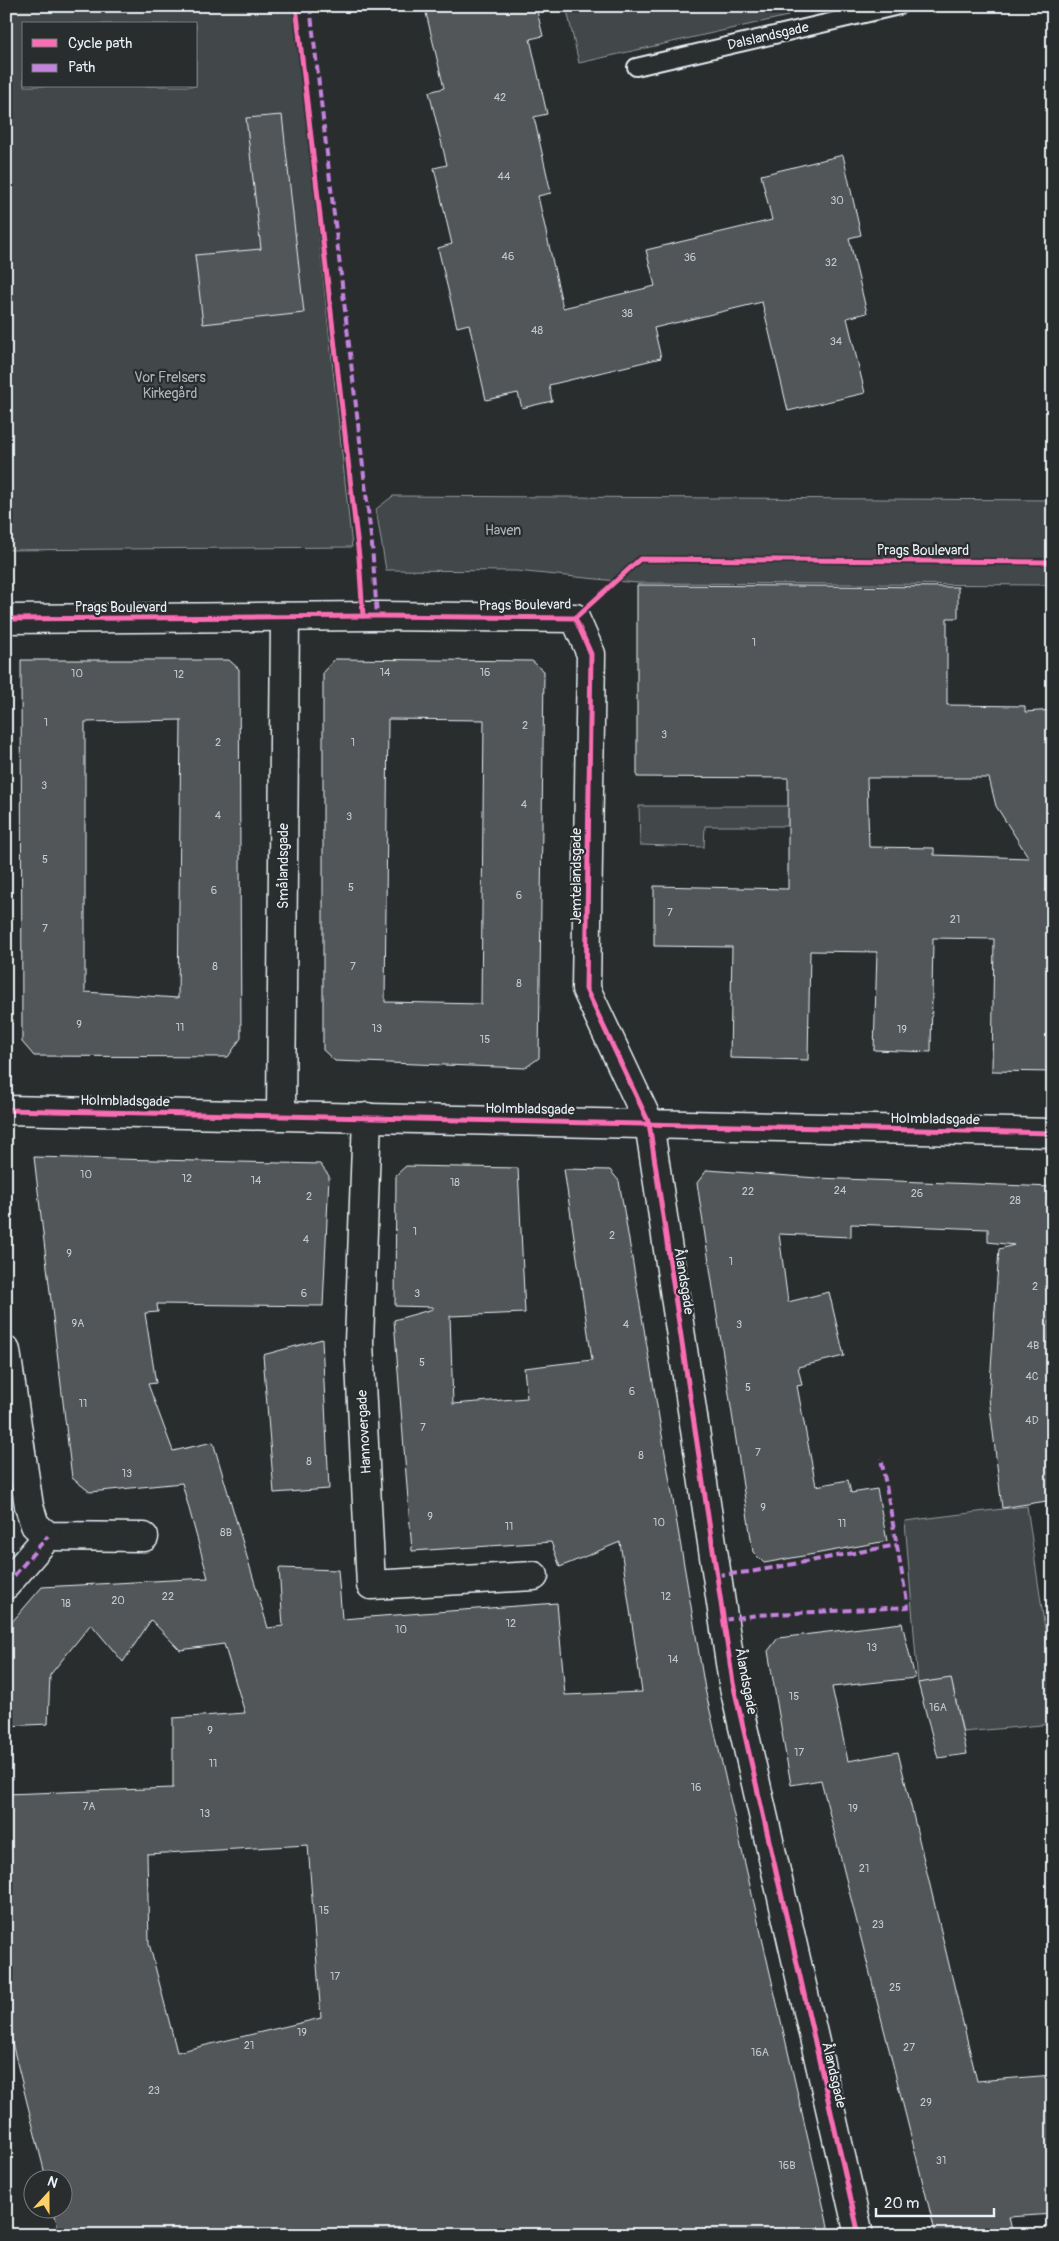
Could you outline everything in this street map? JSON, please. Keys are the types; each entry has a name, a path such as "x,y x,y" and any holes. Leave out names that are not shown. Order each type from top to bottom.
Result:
{"street":[{"name":"Prags Boulevard","path":"6,619 285,617 576,618"},
{"name":"Smålandsgade","path":"281,1115 285,617"},
{"name":"Jemtelandsgade","path":"576,618 591,654 586,989 648,1123"},
{"name":"Holmbladsgade","path":"6,1110 1053,1133"},
{"name":"Hannovergade","path":"366,1117 360,1343 371,1585 534,1576"},
{"name":"Ålandsgade","path":"648,1123 733,1683 859,2235"},
{"path":"6,1351 29,1506 35,1525 48,1536 144,1537"},
{"path":"6,1585 48,1536"}],"lane":[{"name":"Dalslandsgade","path":"636,67 899,6"}],"green space":[{"name":"Vor Frelsers Kirkegård","path":"6,6 294,6 352,547 6,550"},
{"path":"566,6 785,6 788,16 579,63"},
{"name":"Haven","path":"393,496 1053,500 1053,585 637,583 516,571 386,570 376,509"},
{"path":"639,806 789,806 788,826 705,826 704,847 640,845"},
{"path":"1027,1506 1053,1685 1053,1724 963,1732 951,1679 918,1683 905,1521"}],"building":[{"path":"456,6 536,7 543,36 530,39 547,114 534,117 551,193 538,196 563,308 655,286 646,250 772,220 761,175 843,155 861,235 849,238 867,313 847,318 865,393 788,411 762,302 654,328 661,358 549,385 552,401 522,408 518,393 486,400 469,324 457,327 438,248 452,244 434,168 447,165 429,92 444,88 426,13"},
{"path":"282,115 304,313 203,324 195,255 261,249 246,118"},
{"path":"637,585 958,587 958,618 947,618 947,705 1025,706 1025,712 1053,710 1053,1072 992,1071 994,939 933,938 931,1052 874,1050 877,952 810,951 808,1060 730,1058 732,947 654,946 654,886 788,889 788,778 637,777","holes":["867,778 989,778 996,806 1029,858 934,855 934,848 869,847"]},
{"path":"335,659 532,661 544,671 539,1058 525,1068 335,1061 323,1050 323,672","holes":["388,719 484,720 481,1004 385,1002"]},
{"path":"21,660 229,660 239,669 241,1038 228,1057 34,1056 22,1042","holes":["181,720 178,998 85,992 85,722"]},
{"path":"34,1157 320,1164 329,1176 323,1306 157,1304 158,1312 145,1313 156,1383 148,1384 173,1451 213,1442 268,1628 283,1626 279,1568 338,1570 342,1619 557,1603 565,1695 642,1692 620,1542 560,1567 551,1542 412,1551 394,1320 433,1309 433,1307 395,1306 396,1175 406,1166 518,1168 525,1313 450,1316 453,1404 527,1398 524,1368 592,1360 564,1169 610,1170 619,1181 705,1689 830,2235 60,2235 56,2218 72,2218 72,2168 43,2168 6,2019 6,1794 173,1788 173,1718 245,1713 224,1644 180,1650 151,1620 123,1662 91,1624 50,1675 48,1724 6,1726 6,1629 42,1587 208,1578 182,1483 90,1492 72,1478","holes":["308,1845 321,2018 177,2052 149,1943 147,1854"]},
{"path":"707,1170 817,1178 1053,1187 1053,1300 1050,1300 1046,1423 1053,1466 1053,1500 1002,1508 989,1398 999,1249 1014,1245 988,1242 988,1229 851,1224 851,1237 779,1234 788,1302 829,1292 844,1356 798,1367 802,1385 797,1386 816,1486 848,1480 851,1493 877,1489 887,1541 764,1563 753,1552 697,1183"},
{"path":"322,1339 329,1489 274,1493 263,1355"},
{"path":"902,1623 915,1678 832,1687 848,1761 898,1752 977,2081 1053,2075 1053,2214 1009,2217 1013,2235 936,2235 821,1780 791,1785 768,1651 778,1638"},
{"path":"951,1678 967,1754 938,1758 918,1683"}],"marked path":[{"path":"310,6 372,545 377,616"},
{"path":"724,1620 757,1615 908,1607 881,1458"},
{"path":"6,1585 48,1536"},
{"path":"717,1575 750,1572 897,1545"}],"cycle path":[{"path":"296,6 359,557 363,616"},
{"path":"6,619 377,616 575,618 640,559 1053,562"},
{"path":"575,618 591,654 586,989 649,1123 733,1683 859,2235"},
{"path":"6,1110 1053,1133"}]}
